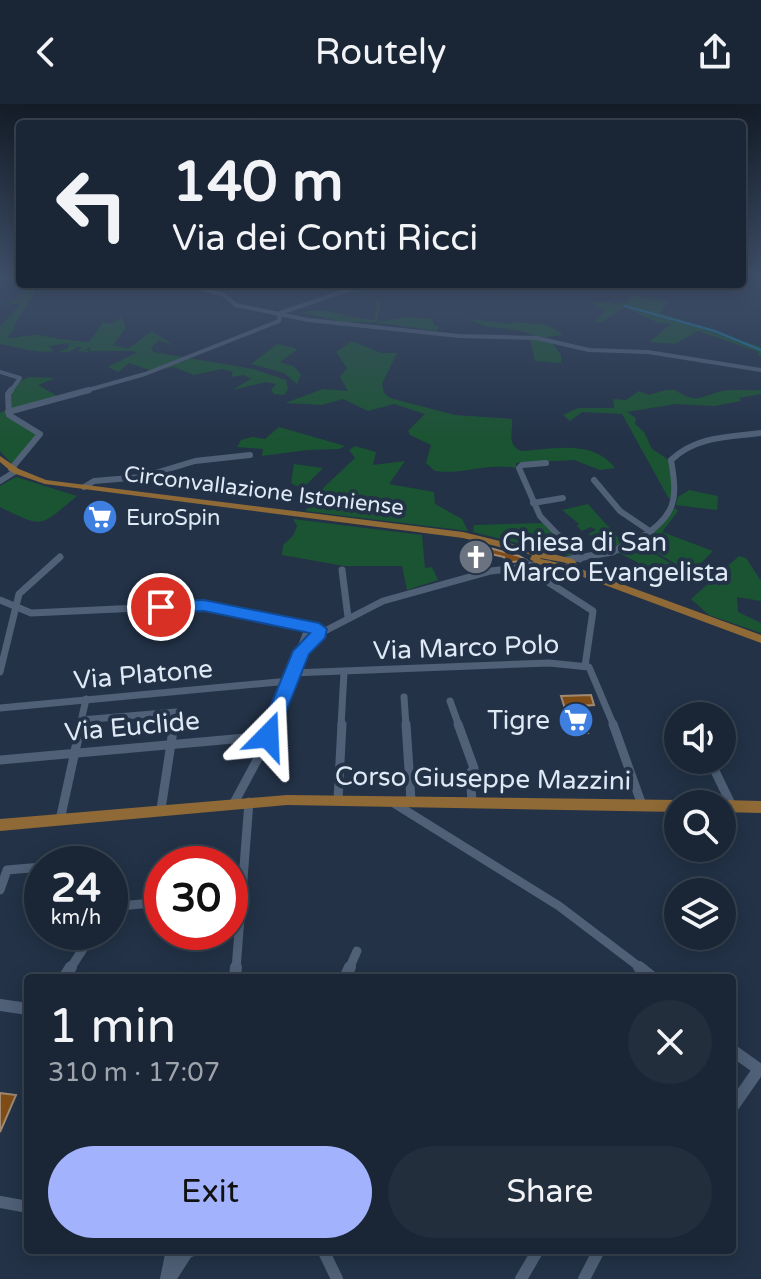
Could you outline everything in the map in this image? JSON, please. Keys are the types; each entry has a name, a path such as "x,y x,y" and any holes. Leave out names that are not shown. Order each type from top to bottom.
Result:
{"main road":[{"name":"Circonvallazione Istoniense","path":"0,458 14,470 45,482 463,535 534,558"},
{"path":"534,558 554,565 575,564"},
{"path":"534,558 575,564 761,639"},
{"name":"Corso Giuseppe Mazzini","path":"0,825 249,802 411,800 664,806"},
{"path":"736,806 761,807"}],"street":[{"path":"8,412 152,372 253,332"},
{"path":"417,332 485,338 537,338 589,350 648,352 761,370"},
{"path":"0,372 20,378 8,394 8,412"},
{"path":"0,481 14,470 40,434 8,412"},
{"path":"546,463 519,466 540,516 575,564 634,542 651,532 672,509 675,499 671,460 678,452 698,443 761,433"},
{"path":"84,487 94,481 142,477 195,461 250,455"},
{"path":"594,480 620,511 651,532"},
{"path":"533,503 563,498"},
{"path":"0,672 22,590 60,557"},
{"path":"234,803 268,736 290,677 313,632 330,628 383,601 534,558 545,580 593,611 585,666"},
{"path":"342,570 348,617"},
{"path":"0,600 15,608 43,613 204,605 299,624 313,632"},
{"name":"Via Marco Polo","path":"290,677 549,663 585,666 592,671 642,805"},
{"path":"338,800 344,672"},
{"name":"Via Platone","path":"0,708 290,677"},
{"path":"404,697 411,800"},
{"path":"60,820 86,699"},
{"path":"450,701 474,768 470,773 472,802"},
{"path":"81,720 176,712 161,809"},
{"name":"Via Euclide","path":"0,760 268,736"},
{"path":"388,800 563,906 610,940 648,974"},
{"path":"243,846 249,802"},
{"path":"0,890 7,870 24,869"},
{"path":"67,974 82,950"},
{"path":"235,950 235,974"},
{"path":"347,974 357,951"},
{"path":"0,1005 24,1008"},
{"path":"736,1053 760,1070 736,1103"},
{"path":"0,1202 24,1206"},
{"path":"168,1279 180,1254"},
{"path":"325,1254 337,1279"},
{"path":"521,1279 536,1254"},
{"path":"584,1279 597,1254"}],"green space":[{"path":"0,332 12,332 7,338 36,335 89,342 96,332 123,332 113,345 128,349 153,332 176,347 159,340 150,349 165,345 152,349 153,352 253,369 286,380 288,389 284,395 274,394 271,390 276,384 266,382 232,390 251,379 244,375 231,377 233,372 222,369 194,375 174,367 152,371 129,363 118,372 108,367 136,353 133,351 90,351 90,347 86,349 89,352 77,351 82,348 78,347 69,352 58,352 68,348 69,343 49,346 54,351 41,352 0,344"},
{"path":"525,332 559,332 563,335 539,338"},
{"path":"661,332 697,332 675,344 649,342"},
{"path":"700,332 716,332 761,347 761,356 757,356 759,353"},
{"path":"530,339 551,341 561,355 561,363 535,361"},
{"path":"352,341 381,353 397,353 382,384 384,393 390,398 455,415 512,419 513,444 521,451 584,449 606,459 615,468 600,470 574,460 516,463 516,468 495,466 435,471 426,463 431,445 408,431 425,414 394,404 368,411 343,399 322,405 285,403 323,389 348,391 340,377 347,368 336,352"},
{"path":"277,344 298,349 280,362 293,366 301,374 297,384 284,373 251,364"},
{"path":"29,377 55,378 38,385 63,399 10,409 10,393 18,382"},
{"path":"675,390 694,398 720,391 761,390 761,394 739,398 741,401 714,406 676,404 627,412 636,418 635,424 644,432 652,449 669,460 675,492 669,499 622,414 582,412 570,421 563,415 578,408 614,408 613,399 626,400 639,391 649,395"},
{"path":"7,410 38,434 16,463 11,463 0,451 0,413"},
{"path":"279,427 345,446 262,456 263,449 237,447 241,440 252,437 265,439"},
{"path":"355,446 376,452 373,465 405,461 389,484 434,492 435,504 462,519 468,531 305,511 319,497 307,491 321,490 355,458 349,450"},
{"path":"294,464 323,468 303,488 307,491 291,483"},
{"path":"16,477 77,496 48,519 26,519 0,507 0,486"},
{"path":"689,490 718,496 717,510 676,505 678,497"},
{"path":"588,504 623,543 605,549 600,540 588,534 596,530 591,527 582,531 577,526 579,524 562,510"},
{"path":"675,508 678,511 662,532 713,551 691,573 640,543"},
{"path":"293,519 422,535 425,568 432,567 438,580 407,590 402,566 344,566 282,555 283,545 293,536 297,526"},
{"path":"545,523 574,557 473,532 474,525"},
{"path":"636,543 684,571 659,581 635,570 639,566 637,562 617,552"},
{"path":"739,556 746,558 761,581 761,601 737,597 738,612 761,623 761,633 709,615 691,599"}],"building":[{"name":"Chiesa di San Marco Evangelista","path":"486,547 526,560 506,563 504,557 491,554 489,565 480,567 460,559 462,552"},
{"name":"Tigre","path":"591,695 594,705 580,706 588,733 573,734 561,696"},
{"path":"0,1093 16,1095 0,1132"}],"waterway":[{"path":"717,332 761,350"}],"place":[{"name":"EuroSpin","path":"100,517"},
{"name":"Chiesa di San Marco Evangelista","path":"476,557"},
{"name":"Tigre","path":"576,720"}],"route":[{"path":"161,607 204,605 319,629 319,634 301,651 268,736"}]}
